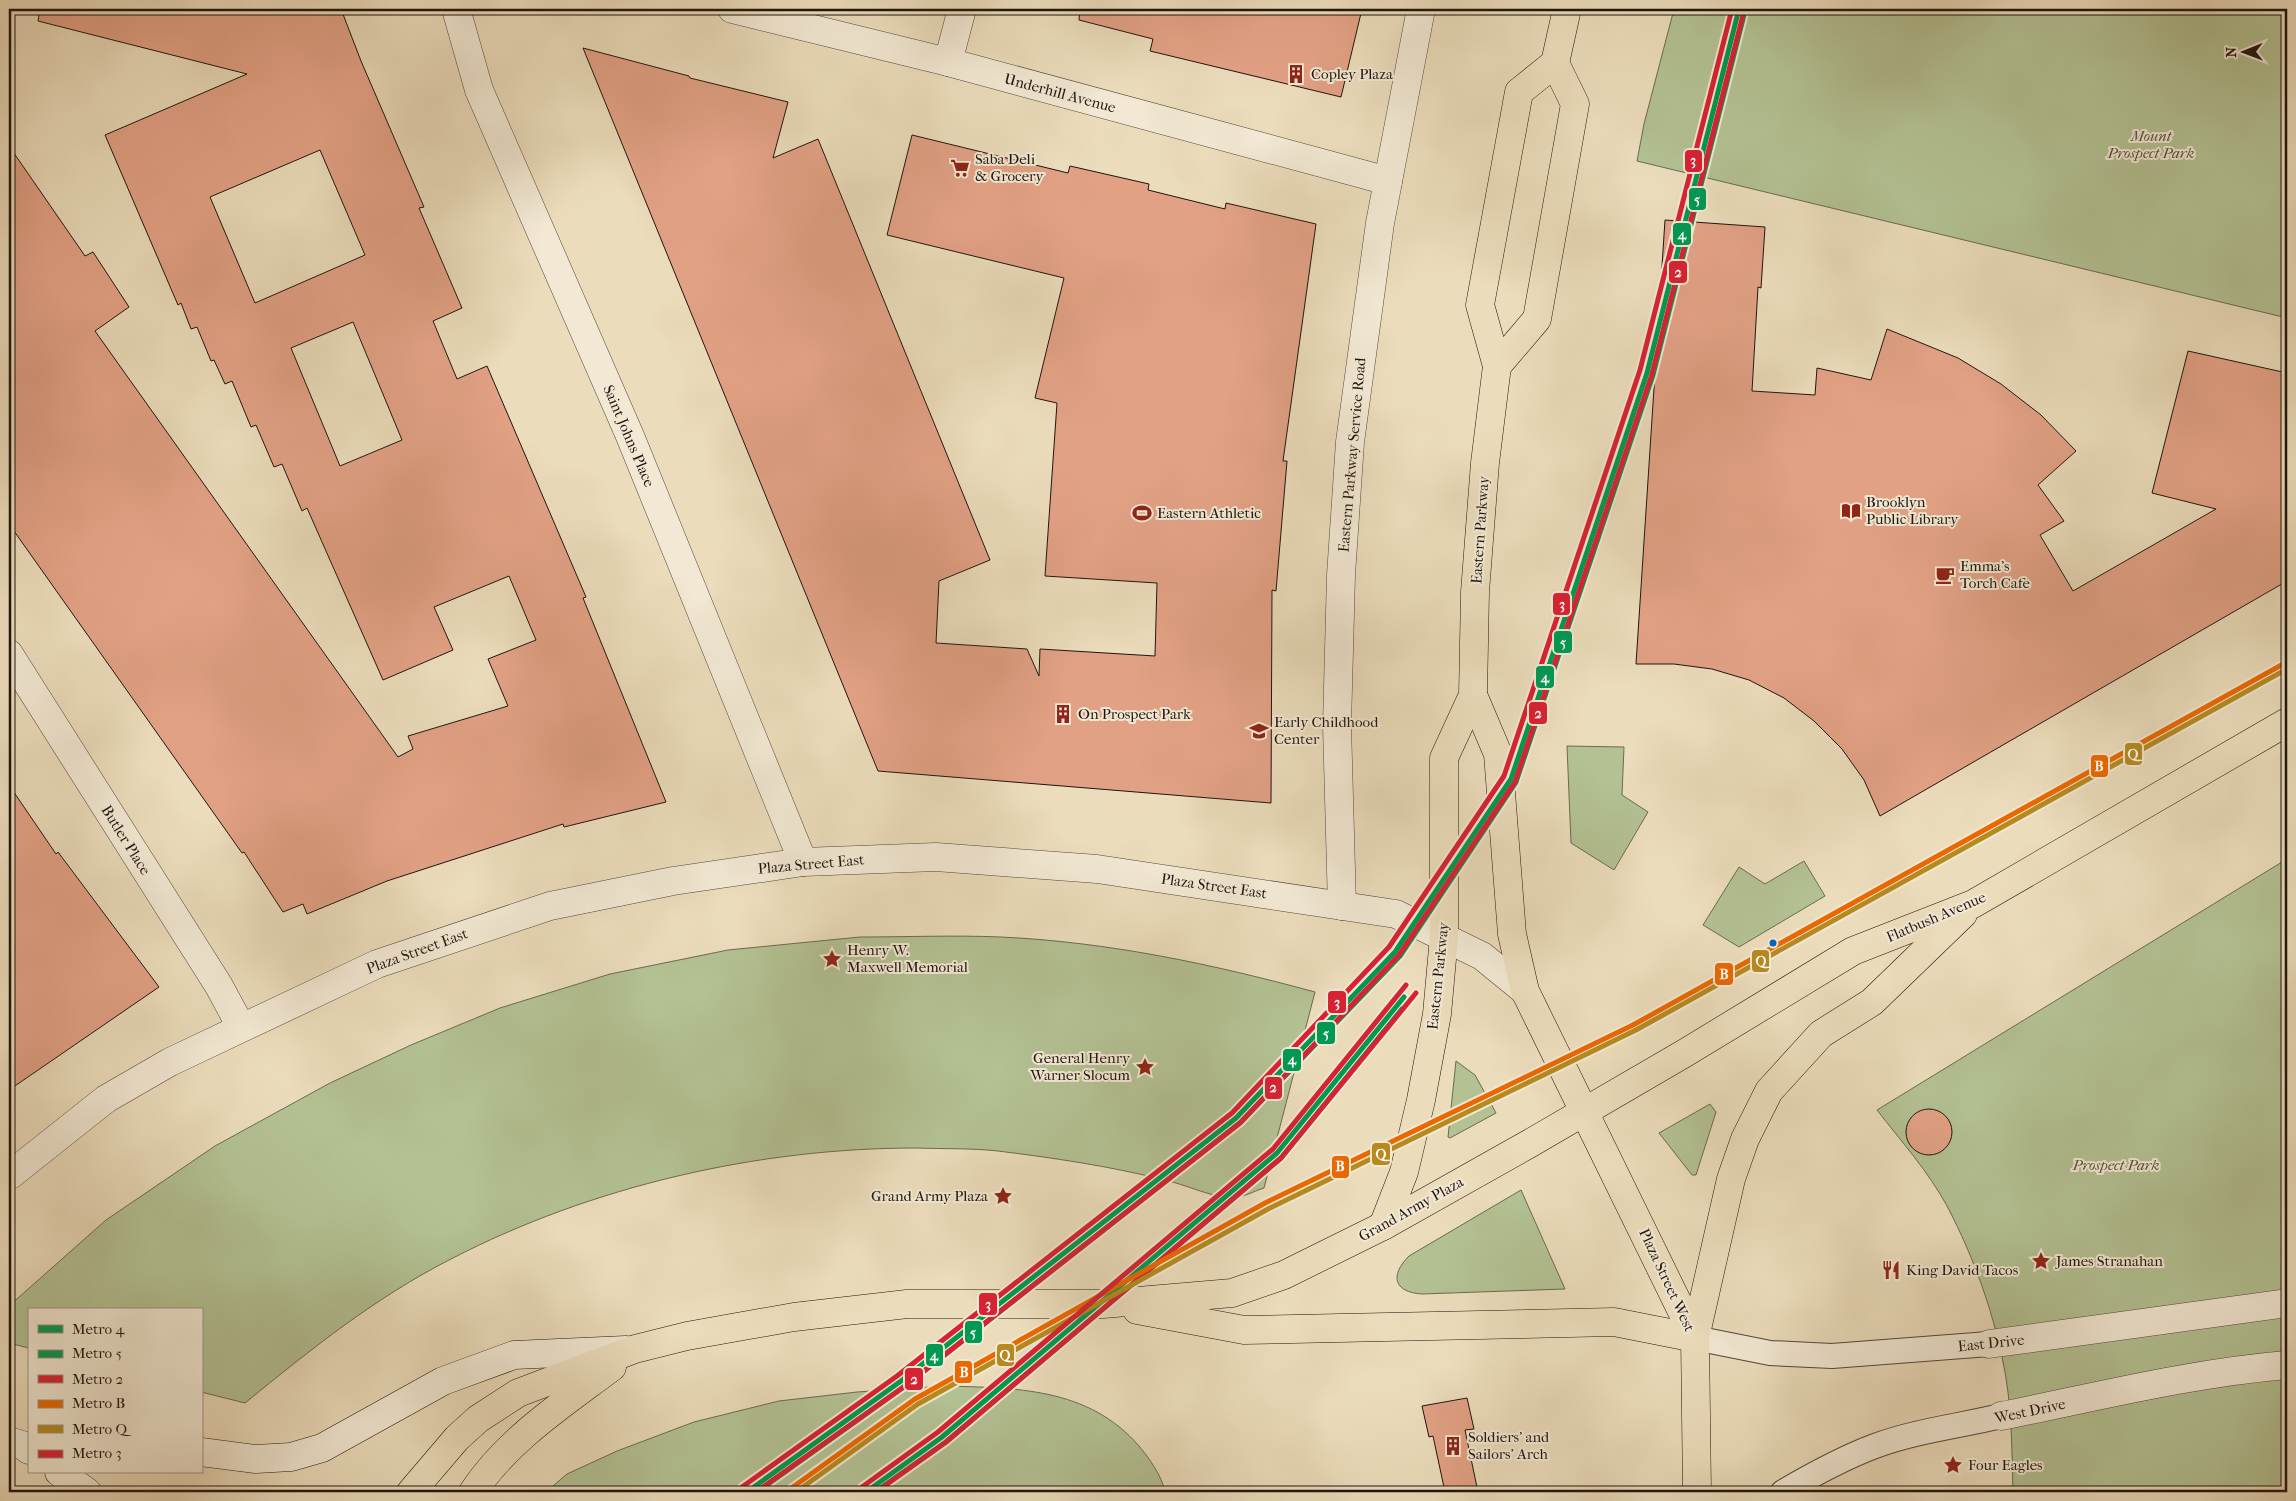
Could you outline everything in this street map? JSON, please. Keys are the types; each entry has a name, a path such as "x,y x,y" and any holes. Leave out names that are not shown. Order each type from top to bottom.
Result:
{"main road":[{"path":"1498,366 1536,319 1575,104 1555,63 1567,9"},
{"name":"Eastern Parkway","path":"1382,1226 1404,1172 1421,1100 1437,1014 1444,937 1444,758 1473,695 1475,592 1485,463 1498,366 1480,305 1520,92 1555,63"},
{"name":"Eastern Parkway","path":"1473,695 1498,754 1512,934 1525,991"},
{"name":"Flatbush Avenue","path":"1585,1111 1686,1053 1853,950 1973,904 2287,722"},
{"path":"1103,1304 1244,1330 1614,1322 1695,1338 1731,1179 1745,1139 1769,1091 1821,1034 1872,1002 1973,904"},
{"name":"Plaza Street East","path":"1525,991 1585,1111"},
{"name":"Grand Army Plaza","path":"411,1492 457,1438 478,1420 518,1393 635,1349 687,1336 794,1317 908,1304 1103,1304 1232,1293 1284,1275 1382,1226 1585,1111"},
{"name":"Plaza Street West","path":"1585,1111 1695,1338 1697,1492"},
{"path":"473,1492 504,1454 546,1417 635,1349"}],"street":[{"name":"Saint Johns Place","path":"456,9 478,90 630,436 804,862"},
{"name":"Underhill Avenue","path":"732,9 948,62 1388,181"},
{"path":"948,62 962,9"},
{"name":"Eastern Parkway Service Road","path":"1342,906 1337,725 1341,575 1350,442 1369,300 1388,181 1421,9"},
{"name":"Butler Place","path":"9,654 219,986 240,1027"},
{"name":"Plaza Street East","path":"9,1176 106,1099 170,1062 240,1027 377,964 550,906 672,881 804,862 936,857 1060,866 1172,879 1396,914 1482,956 1525,991"},
{"name":"East Drive","path":"1989,1344 2287,1303"},
{"path":"202,1452 256,1459 291,1457 322,1448 443,1381 514,1355 635,1349"},
{"name":"West Drive","path":"2001,1416 2148,1386 2287,1365"},
{"path":"62,1474 87,1492"}],"lane":[{"name":"East Drive","path":"1695,1338 1770,1354 1832,1356 1989,1344"},
{"name":"West Drive","path":"1783,1492 1875,1446 1921,1433 2001,1416"}],"green space":[{"name":"Mount Prospect Park","path":"1674,9 2287,9 2287,318 1637,161 1644,124"},
{"path":"1567,746 1624,747 1622,795 1648,812 1614,870 1571,843"},
{"name":"Prospect Park","path":"2287,859 2287,1492 2013,1492 2011,1421 2006,1378 2002,1356 1983,1290 1967,1247 1940,1193 1914,1156 1877,1110"},
{"path":"1804,861 1825,896 1739,947 1703,925 1739,867 1765,884"},
{"path":"860,937 1001,937 1081,944 1160,956 1238,972 1315,992 1264,1188 1241,1197 1228,1198 1212,1195 1165,1180 1123,1171 988,1150 916,1148 856,1150 797,1155 677,1176 618,1192 561,1211 505,1233 423,1274 370,1307 294,1363 245,1403 202,1392 202,1308 28,1308 28,1348 9,1343 9,1306 106,1220 215,1146 330,1083 411,1045 500,1008 610,974 728,950"},
{"path":"1456,1061 1475,1075 1496,1113 1450,1138 1448,1137"},
{"path":"1710,1104 1716,1112 1696,1175 1692,1175 1659,1133"},
{"path":"1521,1190 1565,1289 1422,1294 1412,1293 1400,1286 1397,1276 1403,1263 1409,1256"},
{"path":"944,1386 1023,1390 1074,1402 1097,1412 1119,1427 1139,1446 1158,1474 1165,1492 546,1492 567,1474 617,1451 694,1422 779,1401 857,1392"}],"building":[{"path":"40,9 341,9 361,61 424,207 419,208 462,308 433,321 457,379 487,366 586,597 583,598 666,802 564,827 563,824 387,881 307,914 303,904 283,912 244,852 242,853 9,524 9,146 85,256 93,252 129,307 95,331 398,757 413,749 408,736 508,706 488,659 536,640 509,576 434,607 453,650 383,680 307,508 302,511 282,464 274,467 256,425 251,427 232,381 225,384 214,360 211,361 197,327 191,329 181,303 178,305 105,135 247,74 38,21","holes":["320,150 365,255 255,303 210,197","353,322 402,440 340,466 291,348"]},
{"name":"Copley Plaza","path":"1080,9 1362,9 1341,97 1150,51 1153,39 1079,20"},
{"path":"583,48 689,76 690,78 788,102 773,158 818,139 990,560 939,581 936,643 1027,649 1039,676 1040,649 1155,656 1157,583 1045,576 1057,403 1035,398 1064,278 887,235 912,135 1068,173 1070,166 1149,184 1148,190 1225,209 1226,203 1316,224 1283,461 1287,461 1276,591 1272,590 1271,803 878,771"},
{"name":"Brooklyn Public Library","path":"1665,220 1765,227 1761,288 1758,287 1752,391 1815,395 1817,368 1871,380 1887,329 1958,358 2001,384 2041,415 2076,451 2038,485 2064,521 2040,535 2073,591 2216,509 2152,493 2188,351 2287,373 2287,581 1880,816 1864,780 1842,749 1814,721 1784,698 1749,680 1712,669 1674,664 1636,664"},
{"path":"9,785 56,854 58,852 159,987 9,1090"},
{"path":"1925,1109 1933,1109 1942,1113 1948,1119 1952,1132 1948,1145 1942,1151 1933,1155 1925,1155 1916,1151 1910,1145 1906,1136 1906,1128 1910,1119 1916,1113"},
{"name":"Soldiers' and Sailors' Arch","path":"1467,1398 1474,1429 1465,1430 1478,1492 1445,1492 1433,1436 1429,1437 1422,1406"}],"metro line":[{"name":"3","path":"742,1487 897,1376 1232,1113 1389,947 1504,776 1640,370 1732,9"},
{"name":"4","path":"747,1492 901,1381 1236,1118 1395,952 1511,779 1647,373 1739,9"},
{"name":"2","path":"756,1492 905,1386 1240,1123 1399,955 1515,782 1652,374 1744,11"},
{"name":"5","path":"757,1492 905,1386 1241,1122 1400,956 1516,782 1653,375 1745,11"},
{"name":"B","path":"786,1492 915,1399 1265,1203 1633,1025 2287,662"},
{"name":"Q","path":"796,1492 918,1404 1268,1209 1636,1030 2287,669"},
{"name":"3","path":"862,1487 938,1432 1273,1149 1406,985"},
{"name":"2","path":"876,1492 946,1442 1281,1158 1416,993"},
{"name":"4","path":"866,1492 942,1437 1277,1153 1404,997"},
{"name":"5","path":"875,1492 946,1442 1281,1158 1402,1009"}],"place":[{"name":"Copley Plaza","path":"1296,74"},
{"name":"Saba Deli & Grocery","path":"960,168"},
{"name":"Brooklyn Public Library","path":"1851,511"},
{"name":"Eastern Athletic","path":"1142,513"},
{"name":"Emma's Torch Cafe","path":"1945,575"},
{"name":"On Prospect Park","path":"1063,714"},
{"name":"Early Childhood Center","path":"1259,731"},
{"name":"Henry W. Maxwell Memorial","path":"832,959"},
{"name":"General Henry Warner Slocum","path":"1145,1067"},
{"name":"Grand Army Plaza","path":"1003,1196"},
{"name":"James Stranahan","path":"2041,1261"},
{"name":"King David Tacos","path":"1891,1270"},
{"name":"Soldiers' and Sailors' Arch","path":"1453,1446"},
{"name":"Four Eagles","path":"1953,1465"}]}
